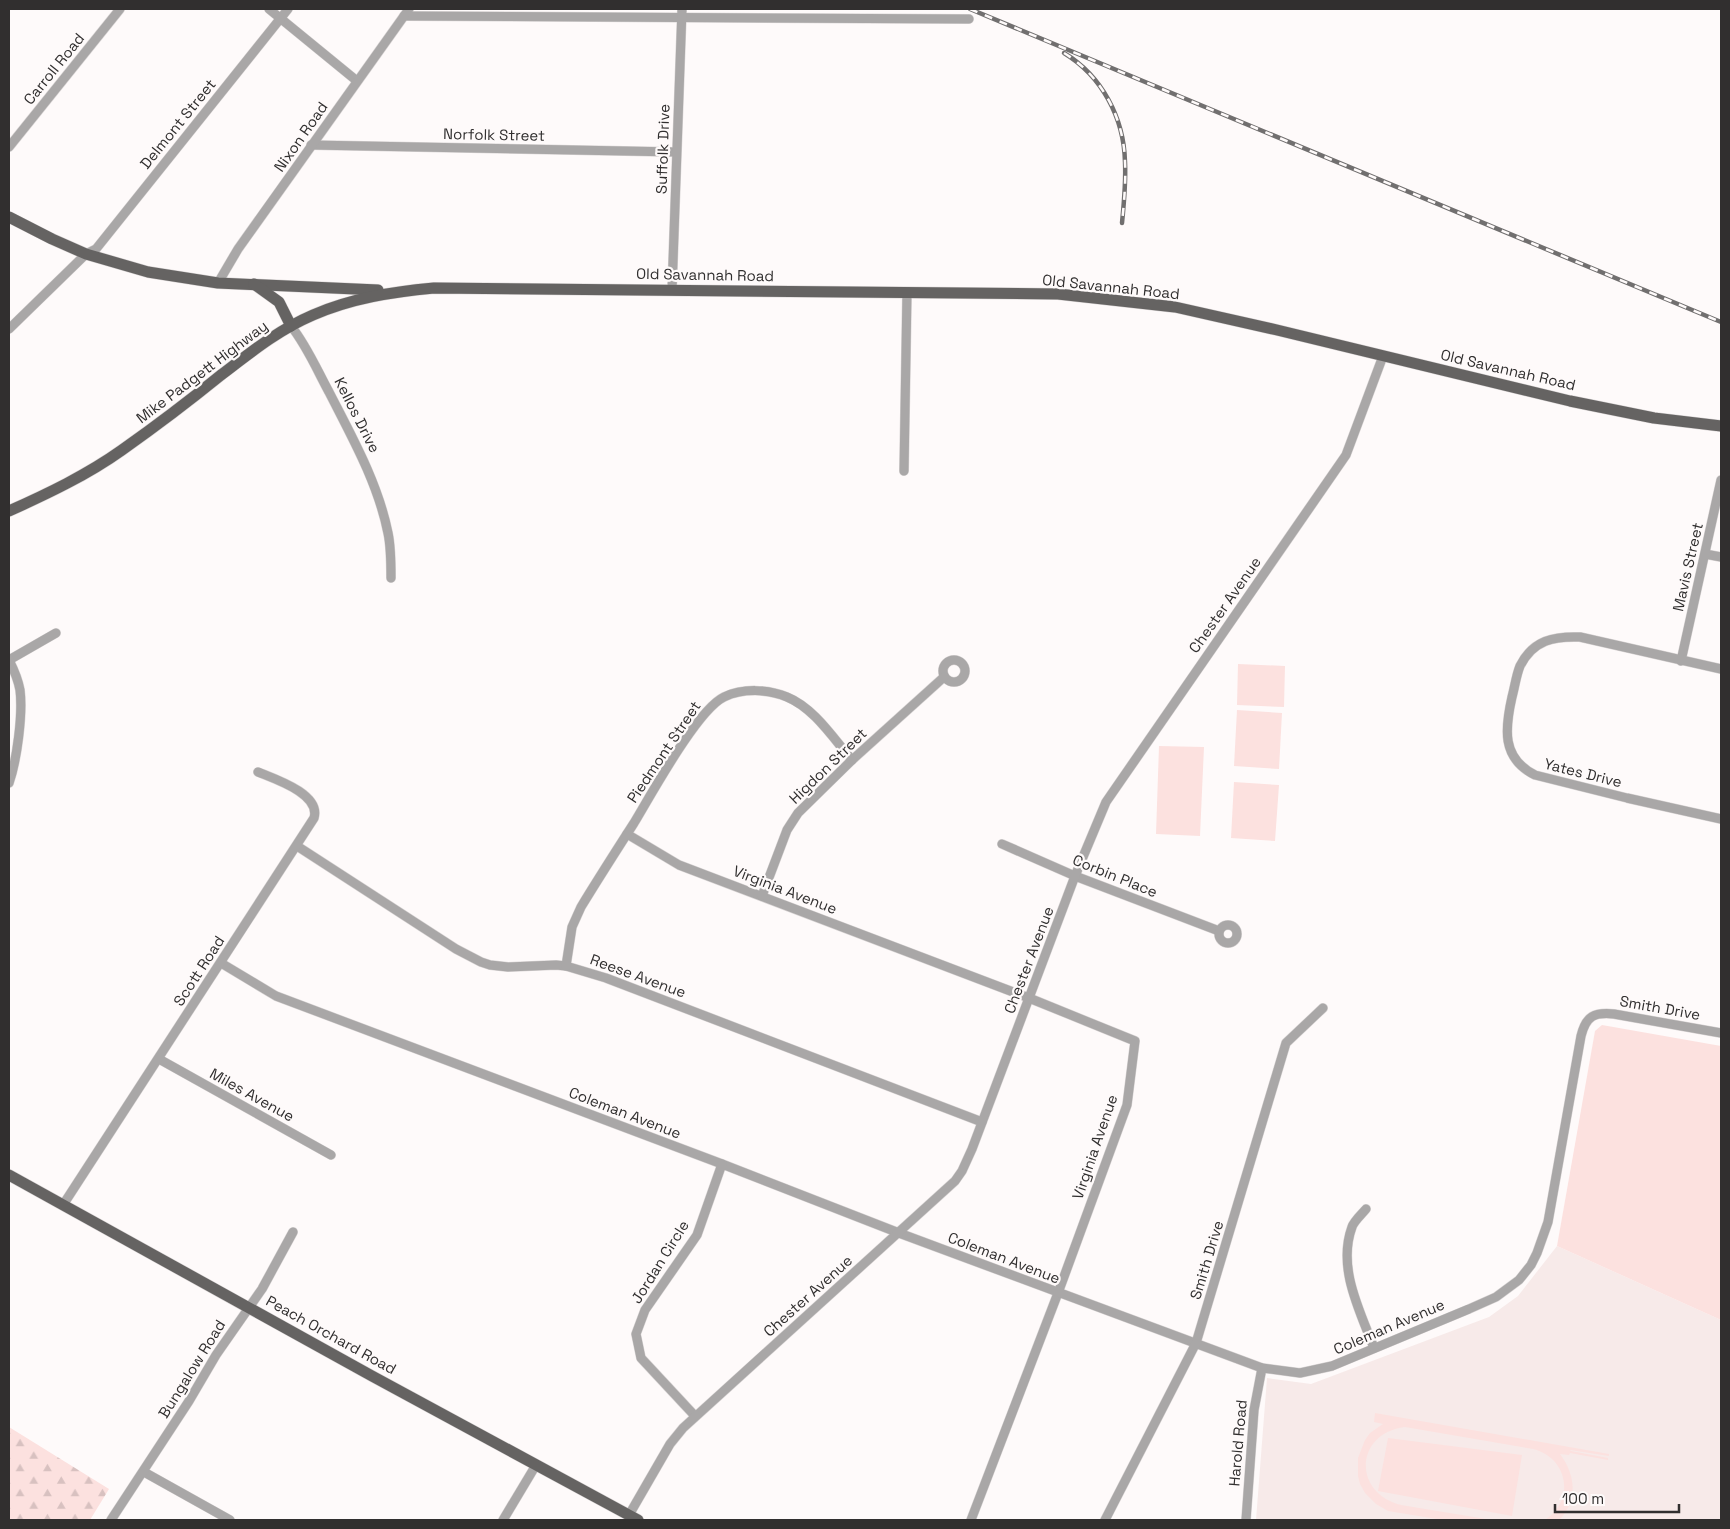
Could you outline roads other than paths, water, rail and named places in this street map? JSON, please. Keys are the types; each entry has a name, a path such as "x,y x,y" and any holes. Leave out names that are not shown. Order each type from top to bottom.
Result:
{"main road":[{"path":"9,217 86,254 148,272 218,283 402,291"},
{"name":"Kellos Drive","path":"254,284 278,302 291,326"},
{"name":"Mike Padgett Highway","path":"9,511 51,491 120,452 176,411 256,347 291,326 338,305 358,299 402,291 434,288 484,289"},
{"name":"Old Savannah Road","path":"484,289 1058,294 1140,302 1184,309 1570,401 1654,418 1721,426"},
{"name":"Peach Orchard Road","path":"9,1175 249,1306 372,1376 634,1518"}],"street":[{"name":"Carroll Road","path":"9,146 120,9"},
{"path":"269,9 357,81"},
{"name":"Delmont Street","path":"9,329 86,254 96,249 288,9"},
{"name":"Suffolk Drive","path":"672,290 682,9"},
{"path":"406,12 681,19 969,19"},
{"name":"Nixon Road","path":"218,283 238,249 406,12"},
{"name":"Norfolk Street","path":"312,145 676,152"},
{"path":"904,471 907,292"},
{"name":"Kellos Drive","path":"291,326 310,356 358,448 369,475 388,533 391,578"},
{"name":"Chester Avenue","path":"634,1518 670,1444 682,1428 956,1181 966,1164 1075,876 1106,802 1346,455 1383,356"},
{"name":"Mavis Street","path":"1681,661 1721,480"},
{"path":"1705,554 1721,557"},
{"path":"9,783 14,761 20,700 18,682 9,660 56,633"},
{"name":"Yates Drive","path":"1721,669 1580,637 1557,637 1534,648 1524,660 1518,673 1507,720 1507,739 1515,759 1527,772 1618,796 1721,819"},
{"name":"Higdon Street","path":"762,896 792,820 852,760 944,677"},
{"name":"Piedmont Street","path":"566,966 572,927 577,915 674,757 700,718 712,705 724,697 743,692 760,691 788,697 810,712 852,760"},
{"name":"Scott Road","path":"63,1204 160,1059 298,846 314,818 314,806 300,792 258,772"},
{"name":"Virginia Avenue","path":"627,834 679,865 1029,998 1135,1041 1127,1105 1058,1293 971,1520"},
{"name":"Corbin Place","path":"1002,844 1075,876 1218,932"},
{"name":"Reese Avenue","path":"298,846 456,949 481,962 508,968 566,966 606,978 982,1122"},
{"name":"Coleman Avenue","path":"221,963 276,996 1058,1293 1262,1368 1291,1373 1309,1372 1332,1366 1496,1296 1519,1280 1530,1265 1543,1241 1581,1036 1585,1023 1593,1015"},
{"name":"Smith Drive","path":"1105,1520 1196,1343 1286,1043 1323,1008"},
{"name":"Smith Drive","path":"1593,1015 1614,1014 1721,1033"},
{"name":"Miles Avenue","path":"160,1059 331,1154"},
{"name":"Jordan Circle","path":"695,1416 641,1358 636,1334 645,1310 697,1235 722,1164"},
{"path":"1366,1209 1352,1226 1349,1240 1348,1267 1352,1288 1374,1348"},
{"name":"Bungalow Road","path":"111,1520 144,1472 216,1355 262,1289 293,1232"},
{"name":"Harold Road","path":"1246,1520 1254,1410 1262,1368"},
{"path":"503,1520 536,1465"},
{"path":"144,1472 230,1520"}],"railway":[{"path":"970,9 1721,322"},
{"path":"1064,53 1077,62 1100,86 1115,114 1124,146 1125,185 1122,223"}]}
